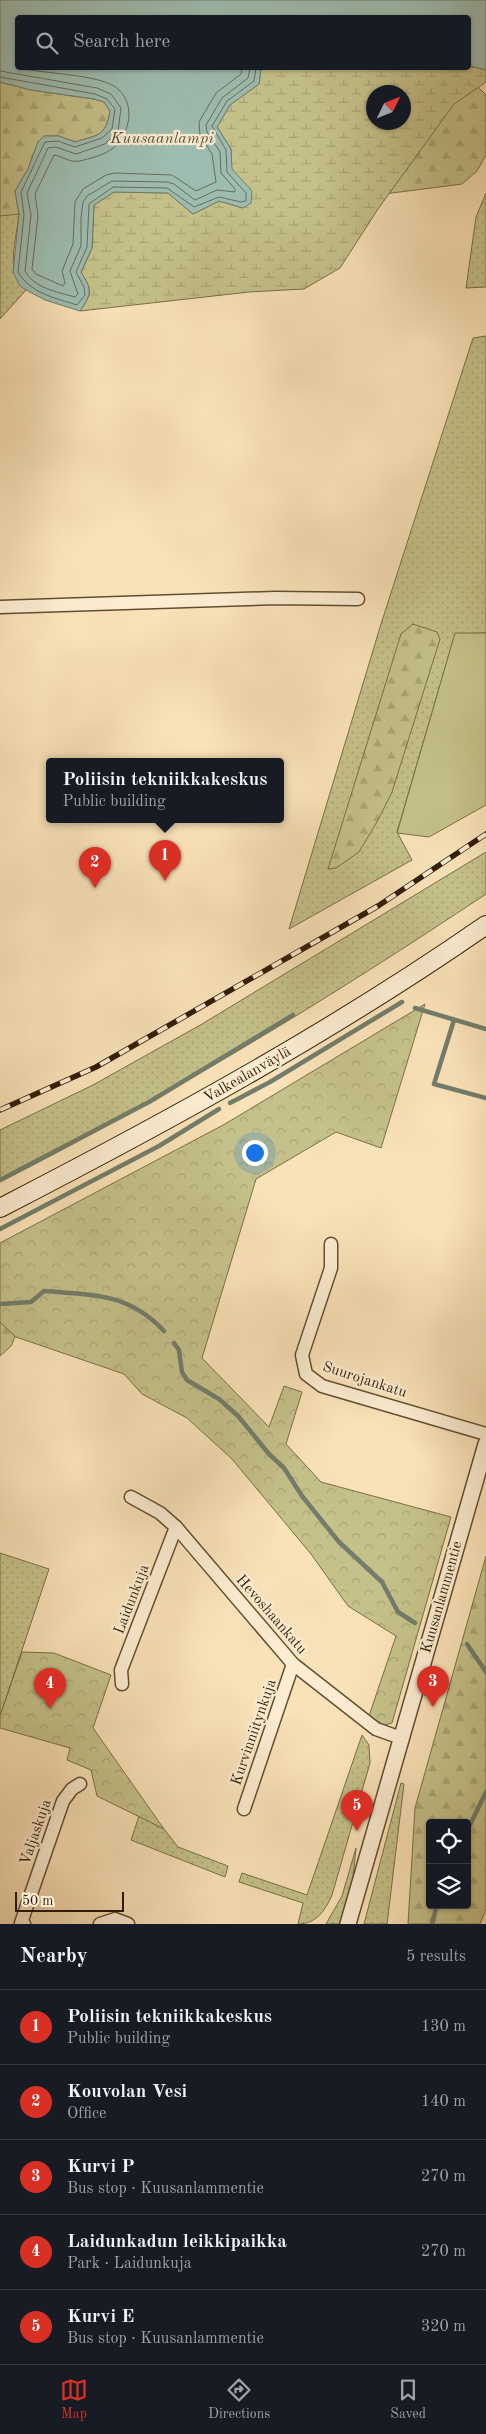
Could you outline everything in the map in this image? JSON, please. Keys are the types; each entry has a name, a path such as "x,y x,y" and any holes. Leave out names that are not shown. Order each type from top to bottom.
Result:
{"main road":[{"name":"Valkealanväylä","path":"0,1208 143,1133 268,1062 409,977 486,925"}],"street":[{"path":"0,607 275,598 358,599"},
{"name":"Suurojankatu","path":"331,1244 331,1268 302,1355 306,1374 322,1386 486,1434"},
{"name":"Kuusanlammentie","path":"348,1924 486,1444"},
{"name":"Hevoshaankatu","path":"131,1497 160,1513 176,1527 293,1664 376,1729 401,1738"},
{"name":"Laidunkuja","path":"122,1684 121,1670 176,1527"},
{"name":"Kurvinniitynkuja","path":"244,1809 293,1664"},
{"name":"Valjaskuja","path":"24,1924 20,1923 63,1801 72,1789 80,1784"},
{"path":"100,1924 115,1919 128,1924"}],"green space":[{"path":"471,66 486,70 486,82 454,104 378,209 340,268 304,289 249,292 80,311 90,292 88,284 81,273 92,248 94,205 114,192 168,193 193,214 219,201 243,208 251,191 231,169 231,149 217,127 230,105 259,84 261,70 471,70"},
{"path":"471,80 486,95 486,155 477,171 462,184 361,197 251,100 366,90 366,130 411,130 411,85"},
{"path":"0,82 31,90 94,99 104,102 110,111 106,126 95,136 75,142 59,136 44,136 38,142 28,169 15,191 19,214 0,216"},
{"path":"486,193 486,287 466,288 476,217"},
{"path":"19,214 13,255 15,275 19,283 26,290 0,319 0,215"},
{"path":"486,336 486,633 455,634 397,832 412,860 289,929 381,624 473,338"},
{"path":"413,624 437,632 440,639 392,792 359,852 336,868 328,869 401,634"},
{"path":"455,633 486,633 486,805 429,837 397,833"},
{"path":"486,852 486,894 368,971 248,1045 125,1116 0,1182 0,1130 93,1085 202,1024"},
{"path":"425,1004 381,1148 336,1132 256,1179 202,1358 269,1427 284,1386 302,1392 286,1444 321,1482 451,1517 392,1723 384,1725 369,1716 396,1636 348,1606 311,1554 232,1459 187,1418 142,1394 124,1374 16,1337 0,1322 0,1243 225,1124"},
{"path":"0,1301 18,1330 11,1346 0,1356"},
{"path":"0,1553 49,1569 0,1716"},
{"path":"486,1556 486,1909 480,1924 408,1924 415,1808"},
{"path":"22,1652 54,1653 111,1675 93,1728 164,1829 97,1796 91,1770 67,1760 70,1748 0,1728 0,1716"},
{"path":"362,1735 369,1745 370,1763 332,1895 319,1916 310,1922 298,1924 303,1903 239,1882 242,1873 307,1895"},
{"path":"401,1783 404,1784 387,1924 364,1924"},
{"path":"139,1816 164,1829 178,1847 228,1866 225,1877 131,1840"},
{"path":"356,1848 353,1878 340,1924 326,1924 342,1896"}],"water":[{"name":"Kuusaanlampi","path":"0,0 486,0 486,70 471,66 471,15 15,15 15,70 261,70 259,84 230,105 217,127 231,149 232,169 252,191 251,203 243,208 219,201 193,214 168,193 114,192 94,205 92,248 81,272 89,292 87,300 80,311 45,300 20,286 13,272 19,214 15,191 28,169 38,142 44,136 59,136 75,142 95,136 106,126 110,111 104,102 94,99 31,90 0,82"}],"waterway":[{"path":"230,1103 270,1082 402,1002"},
{"path":"415,1008 486,1029"},
{"path":"0,1180 149,1102 293,1015"},
{"path":"454,1020 434,1084 486,1098"},
{"path":"0,1229 159,1146 219,1109"},
{"path":"0,1304 31,1302 44,1291 94,1295 109,1298 137,1309 164,1331"},
{"path":"174,1343 179,1350 182,1372 187,1380 219,1399 238,1416 269,1454 284,1468 302,1496 339,1542 382,1582 398,1612 415,1623"},
{"path":"467,1644 486,1672"},
{"path":"471,1823 486,1792"},
{"path":"432,1924 436,1909"}],"railway":[{"path":"0,1110 96,1067 378,906 486,834"}],"place":[{"name":"Poliisin tekniikkakeskus","path":"165,881"},
{"name":"Kouvolan Vesi","path":"95,888"},
{"name":"Kurvi P","path":"433,1707"},
{"name":"Laidunkadun leikkipaikka","path":"50,1709"},
{"name":"Kurvi E","path":"357,1831"}]}
